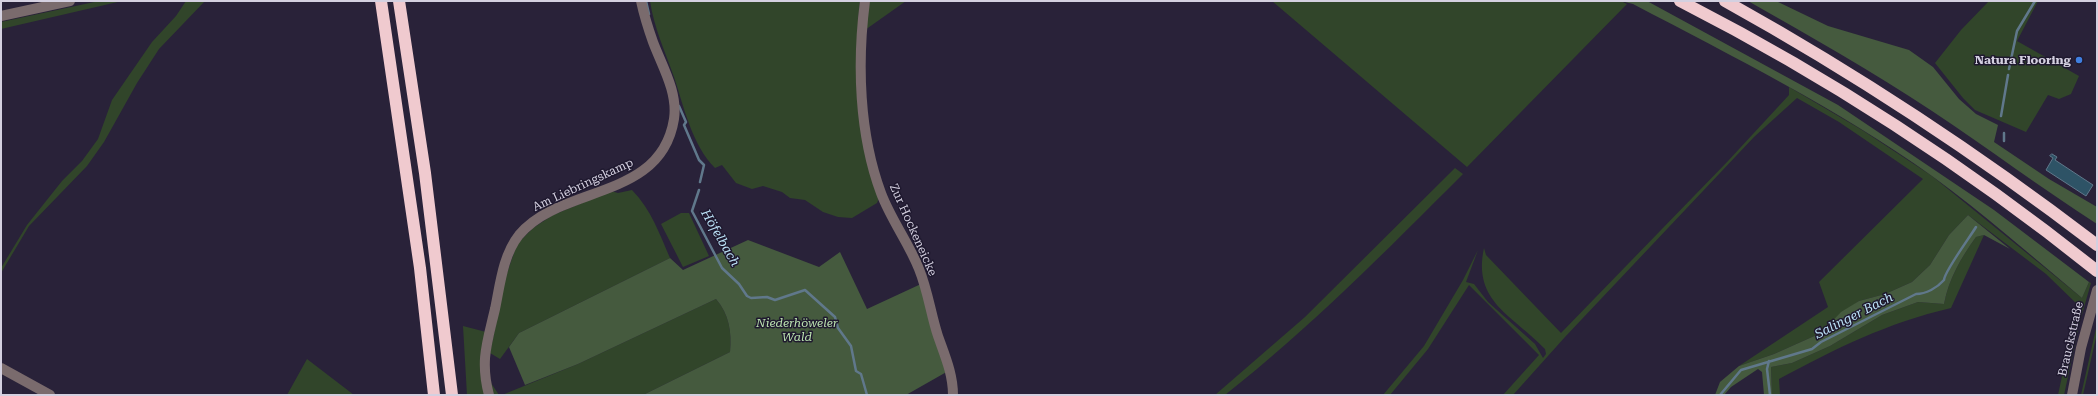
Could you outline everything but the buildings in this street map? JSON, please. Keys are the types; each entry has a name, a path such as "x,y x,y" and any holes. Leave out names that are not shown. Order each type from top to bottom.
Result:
{"highway":[{"path":"381,1 420,268 434,395"},
{"path":"399,1 412,80 436,250 452,395"},
{"path":"408,1 412,80"},
{"path":"1680,1 1770,50 1870,110 1985,187 2095,270"},
{"path":"1725,1 1834,63 1939,130 2031,194 2097,245"}],"street":[{"path":"1,16 70,1"},
{"name":"Am Liebringskamp","path":"489,395 484,374 485,356 505,266 515,241 526,228 540,218 556,210 626,182 645,170 655,161 667,140 673,121 675,107 673,92 652,40 642,1"},
{"name":"Zur Hockeneicke","path":"865,1 860,50 863,114 874,174 889,211 909,246 920,271 938,336 950,370 953,395"},
{"name":"Brauckstraße","path":"2072,395 2082,341 2097,290"},
{"path":"1,368 50,395"}],"green space":[{"path":"99,1 122,1 1,29 1,22"},
{"path":"186,1 205,1 159,49 137,83 104,142 87,166 29,226 1,273 1,268 27,225 62,181 82,161 98,139 112,100 152,42 176,16"},
{"path":"650,1 860,1 858,51 860,75 866,125 879,198 877,203 852,218 838,217 823,212 805,200 790,198 782,192 763,186 752,189 736,183 722,165 715,168 700,148 685,113 657,30"},
{"path":"869,1 906,1 865,30"},
{"path":"1272,1 1621,1 1627,4 1467,167"},
{"path":"1621,1 1647,1 1838,105 1994,210 2089,282 2082,298 1970,205 1932,176 1860,128 1823,106 1709,44 1633,4"},
{"path":"1748,1 1776,1 1828,26 1909,50 1933,67 1959,99 1976,114 1998,125 1994,142 2049,179 2097,207 2097,224 1953,125 1887,82"},
{"path":"1989,1 2038,1 2017,41 2079,76 2071,94 2059,99 2048,95 2026,132 1975,110 1963,98 1935,63 1961,30"},
{"path":"1789,87 1862,130 1932,176 2082,298 2089,282 2091,283 2079,325 2064,395 2058,395 2073,325 2079,306 2046,274 1968,215 1949,235 1930,265 1912,282 1885,294 1859,301 1832,321 1821,333 1774,354 1739,366 1828,307 1819,282 1923,179 1839,122 1797,98 1754,137 1565,337 1513,395 1503,395 1539,355 1469,285 1428,349 1390,395 1383,395 1424,346 1463,280 1478,250 1466,282 1474,284 1488,302 1535,344 1543,358 1546,354 1545,349 1509,317 1490,295 1484,282 1482,266 1484,248 1486,255 1561,333 1728,161 1789,95"},
{"path":"1455,168 1463,174 1347,288 1287,343 1225,395 1215,395 1305,317"},
{"path":"632,190 645,205 659,231 670,258 519,333 500,359 490,353 505,279 517,244 533,228 553,215 611,191 618,193"},
{"path":"681,213 689,213 709,256 683,267 661,224"},
{"path":"1968,215 2010,249 1984,235 1976,237 1956,269 1944,304 1918,302 1882,315 1830,346 1792,363 1771,367 1772,395 1764,395 1762,372 1758,369 1731,387 1724,395 1715,395 1720,382 1739,366 1774,354 1821,333 1841,312 1859,301 1885,294 1912,282 1930,265 1949,235"},
{"path":"1984,235 1951,308 1905,321 1821,357 1779,379 1780,395 1772,395 1771,367 1792,363 1830,346 1882,315 1918,302 1944,304 1952,277 1965,253 1976,237"},
{"name":"Niederhöweler Wald","path":"748,240 819,267 840,252 867,309 921,284 950,370 906,395 643,395 730,352 729,324 724,311 716,299 578,364 525,385 509,347 519,333 670,258 683,270"},
{"path":"716,299 724,311 729,324 730,352 643,395 502,395 578,364"},
{"path":"2097,324 2097,333 2083,395 2081,395"},
{"path":"463,326 486,332 481,368 499,395 467,395"},
{"path":"307,359 354,395 287,395"}],"water":[{"path":"2052,154 2057,157 2055,160 2093,185 2086,196 2046,170 2053,158 2050,156"}],"waterway":[{"name":"Höfelbach","path":"646,1 649,14"},
{"name":"Salinger Bach","path":"2009,69 2017,31 2035,1"},
{"name":"Salinger Bach","path":"2001,116 2008,75"},
{"name":"Höfelbach","path":"679,106 686,122 684,125 699,160 704,165 700,182"},
{"name":"Salinger Bach","path":"2004,133 2004,141"},
{"name":"Höfelbach","path":"699,190 692,211 722,268 739,284 747,296 751,298 767,297 775,300 805,290 835,317 838,328 851,346 856,371 861,374 867,395"},
{"name":"Salinger Bach","path":"1720,395 1741,370 1812,349 1821,342 1916,294 1924,293 1935,288 1944,280 1953,262 1976,227"},
{"path":"1769,361 1767,369 1770,395"}],"place":[{"name":"Natura Flooring","path":"2079,60"}]}
